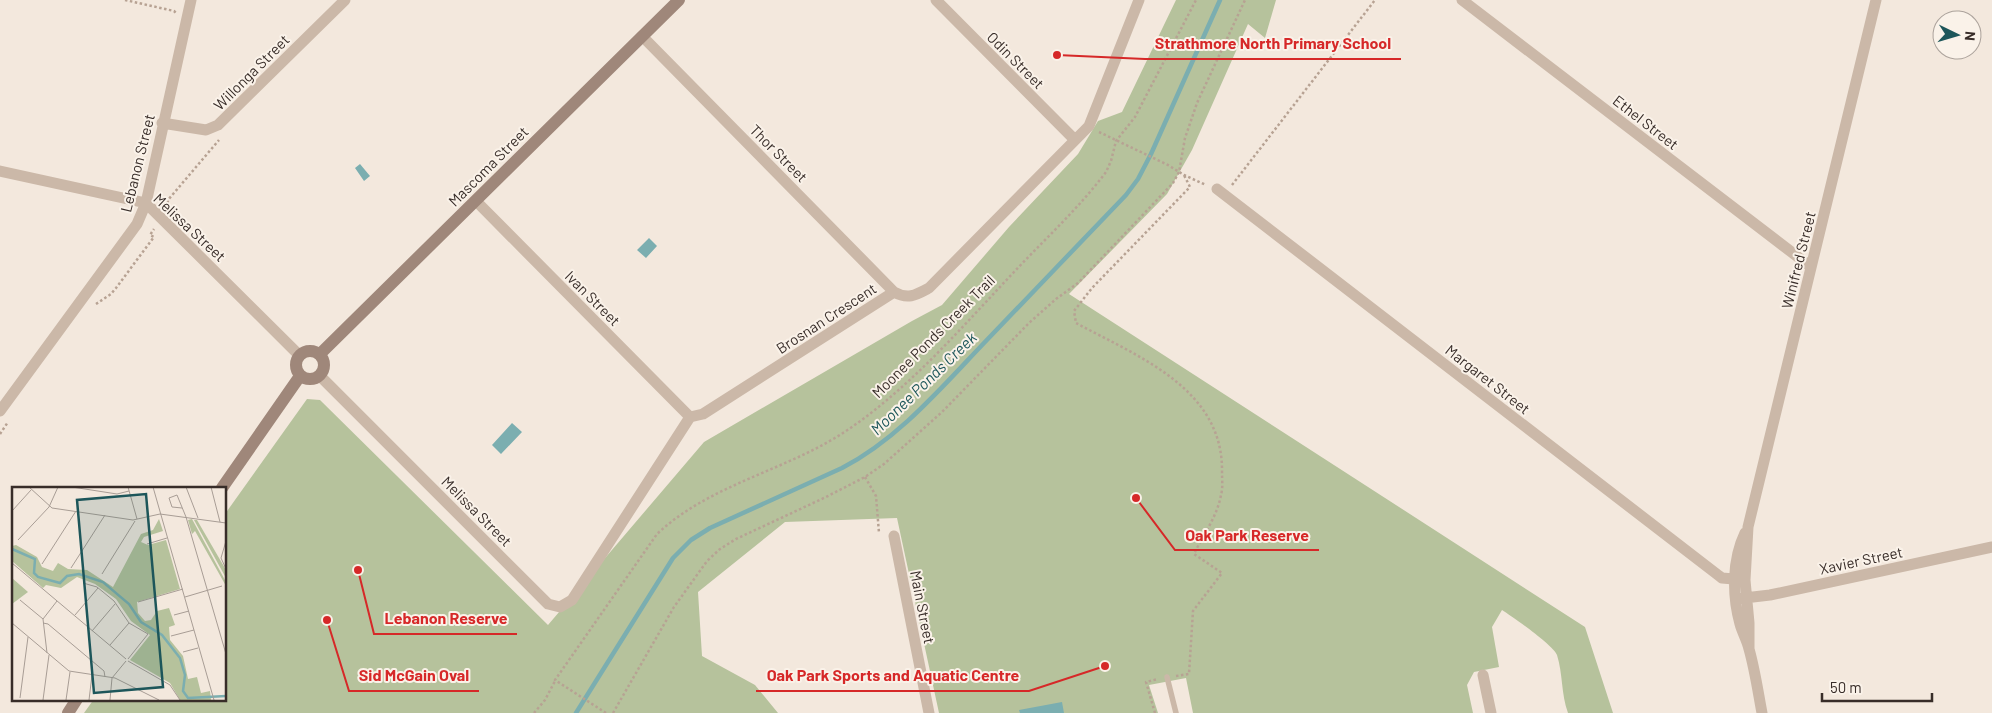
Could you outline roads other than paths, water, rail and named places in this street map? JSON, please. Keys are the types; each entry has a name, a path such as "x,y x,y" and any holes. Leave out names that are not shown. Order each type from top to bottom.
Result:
{"main road":[{"name":"Mascoma Street","path":"320,354 679,0"},
{"path":"307,350 320,354 325,368 320,376 308,379 300,376 296,368 299,355 307,350"},
{"path":"223,487 300,376"},
{"path":"68,713 76,700"}],"street":[{"name":"Lebanon Street","path":"0,411 130,237 137,224 146,203 162,123 191,0"},
{"name":"Willonga Street","path":"162,123 206,130 218,125 345,0"},
{"name":"Odin Street","path":"936,0 1076,140"},
{"name":"Brosnan Crescent","path":"690,417 703,414 894,292 902,296 912,297 929,288 1089,126 1138,0"},
{"name":"Ethel Street","path":"1462,0 1811,267"},
{"name":"Winifred Street","path":"1762,713 1749,648 1740,579 1748,527 1876,0"},
{"name":"Thor Street","path":"642,36 894,292"},
{"name":"Melissa Street","path":"0,170 146,203 299,355"},
{"name":"Margaret Street","path":"1221,192 1722,578 1740,579"},
{"name":"Ivan Street","path":"476,200 690,417"},
{"name":"Melissa Street","path":"320,376 548,604 560,607 572,600 690,417"},
{"name":"Main Street","path":"894,536 929,713"},
{"name":"Xavier Street","path":"1742,599 1992,547"},
{"path":"1483,675 1490,713"}],"lane":[{"path":"1167,677 1176,713"}],"water":[{"path":"360,164 370,176 364,181 355,168"},
{"path":"649,238 657,246 646,258 637,250"},
{"path":"512,423 522,432 501,454 492,445"},
{"path":"1062,702 1064,713 1020,713 1019,710"}],"waterway":[{"name":"Moonee Ponds Creek","path":"576,713 673,558 691,540 710,528 842,468 882,443 935,395 1126,195 1138,179 1151,154 1220,0"}],"place":[{"name":"Strathmore North Primary School","path":"1057,55"},
{"name":"Oak Park Reserve","path":"1136,498"},
{"name":"Lebanon Reserve","path":"358,570"},
{"name":"Sid McGain Oval","path":"327,620"},
{"name":"Oak Park Sports and Aquatic Centre","path":"1105,666"}]}
